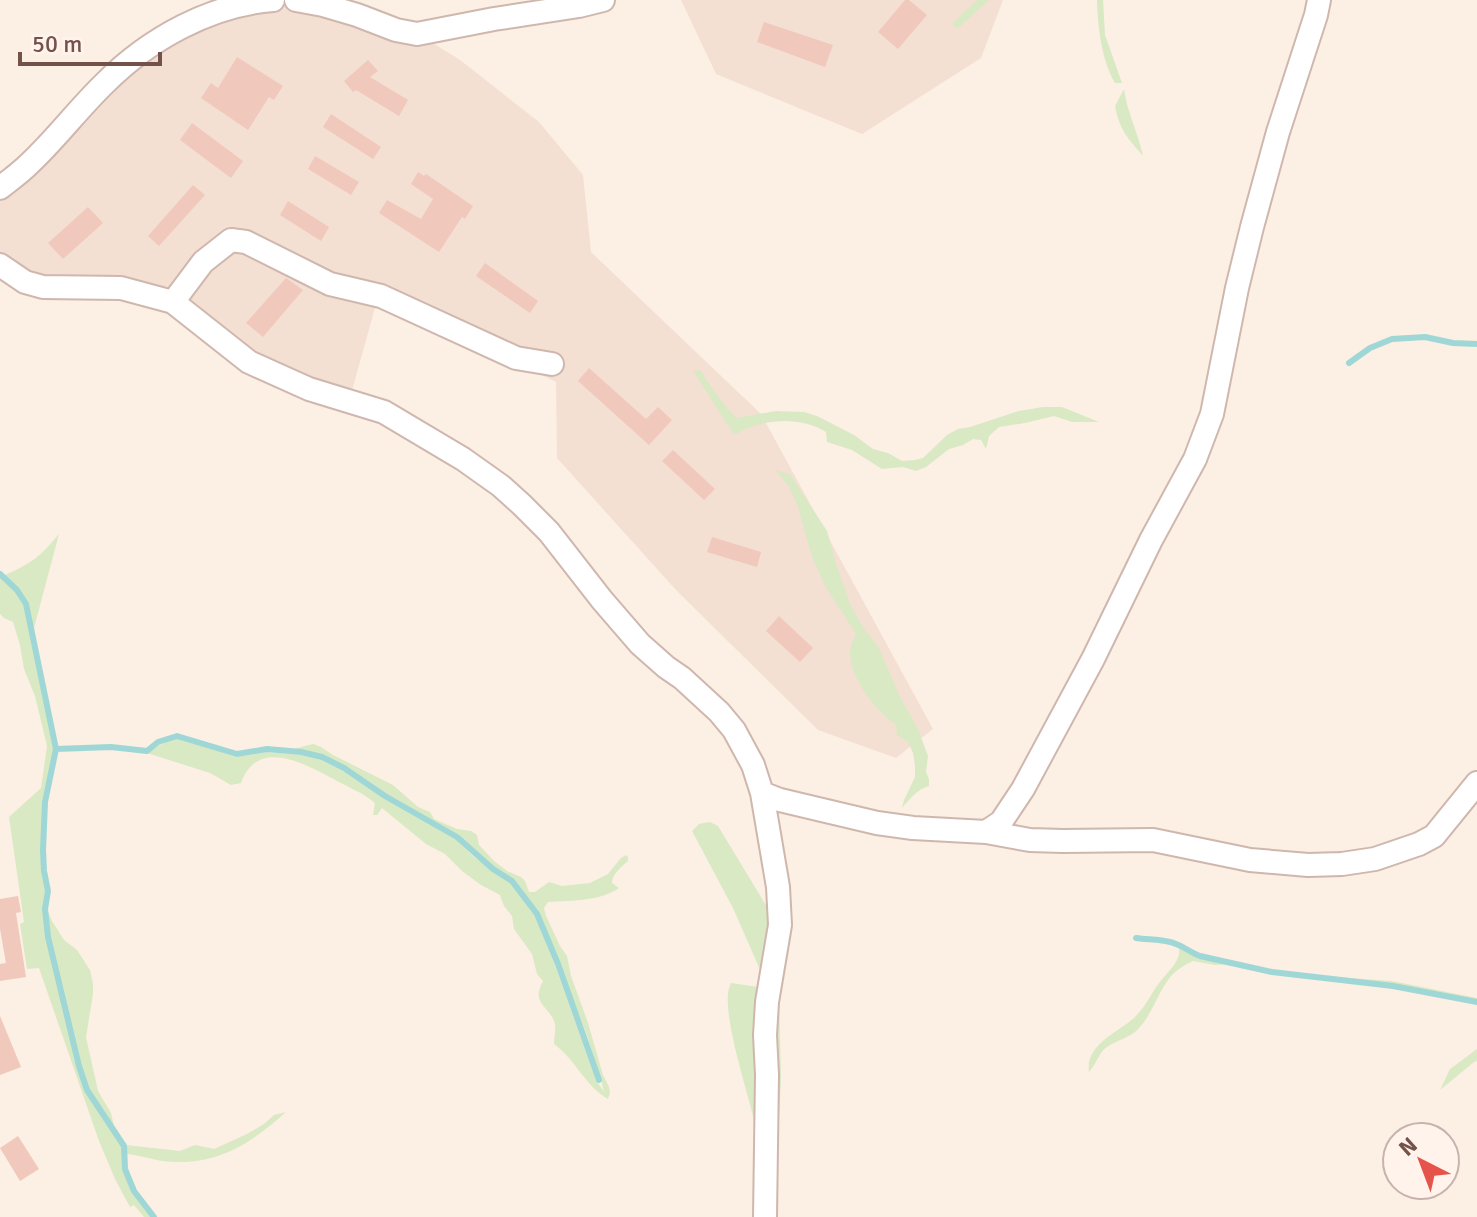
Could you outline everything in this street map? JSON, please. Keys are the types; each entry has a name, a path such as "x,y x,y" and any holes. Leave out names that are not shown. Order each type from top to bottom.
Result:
{"street":[{"path":"0,188 29,164 105,83 137,55 173,32 226,8 273,0"},
{"path":"296,0 323,5 417,34 603,0"},
{"path":"986,832 1001,822 1023,789 1195,459 1212,414 1237,288 1278,132 1319,0"},
{"path":"173,302 203,262 231,240 246,242 330,284 381,296 516,358 552,364"},
{"path":"0,265 25,282 43,287 121,288 173,302 249,362 309,389 384,412 463,459 501,486 549,532 640,644 682,678 734,730 753,765 762,793 778,887 780,925 767,1002 765,1217"},
{"path":"762,793 877,823 913,828 986,832 1030,840 1153,840 1276,863 1308,865 1375,859 1434,836 1477,783"}],"shaded area":[{"path":"215,0 335,0 391,17 460,60 539,122 583,175 591,252 761,414 933,729 896,758 818,730 676,590 557,458 556,382 378,297 351,394 214,337 174,287 9,281 0,268 0,178 40,145 112,65 170,19"},
{"path":"681,0 1003,0 981,58 862,134 716,74"}],"green space":[{"path":"977,0 989,0 957,29 952,24"},
{"path":"1097,0 1103,0 1105,35 1122,83 1115,83 1106,64 1099,32"},
{"path":"1124,89 1143,156 1125,133 1117,115 1115,106"},
{"path":"700,370 736,418 776,411 804,412 902,461 923,458 958,429 1019,411 1062,407 1099,422 1072,422 1054,416 999,427 989,436 986,449 981,440 973,439 949,449 916,471 903,467 882,469 852,450 827,442 826,432 804,423 780,421 756,425 734,435 693,371"},
{"path":"776,470 790,474 827,531 850,604 879,648 918,729 928,756 926,772 929,786 917,792 902,808 915,777 913,753 908,742 897,735 896,725 872,702 859,683 850,653 856,634 825,586 812,557 797,504"},
{"path":"59,534 34,628 24,599 5,575 35,559"},
{"path":"0,575 25,604 54,748 44,802 42,850 47,891 44,909 46,938 86,1090 123,1146 124,1169 133,1192 153,1217 144,1217 134,1205 130,1207 115,1179 39,968 27,969 20,924 24,922 9,817 41,788 47,746 13,622 0,614"},
{"path":"177,738 237,757 267,752 321,760 455,839 474,857 511,883 535,916 596,1080 604,1092 586,1033 539,913 514,880 459,835 387,794 346,766 323,755 293,749 313,744 321,747 393,785 418,807 430,812 434,819 457,829 471,831 494,861 525,881 529,892 535,892 549,882 562,886 590,883 608,874 626,855 628,861 612,880 619,888 594,898 548,902 544,908 567,956 609,1087 608,1099 554,1044 555,1024 539,995 543,981 537,974 532,954 514,929 512,916 500,895 462,871 445,854 426,844 382,808 377,815 373,815 375,803 367,797 299,763 272,757 259,760 241,783 231,785 210,773 147,753"},
{"path":"710,822 718,826 778,925 761,972 733,908 692,831 699,824"},
{"path":"47,909 64,940 77,950 90,970 93,994 86,1037 98,1091 111,1113 114,1126 89,1089 81,1066 50,937"},
{"path":"1179,945 1189,953 1232,964 1193,961 1179,969 1168,980 1139,1028 1104,1049 1089,1072 1092,1054 1104,1040 1139,1013 1176,962"},
{"path":"1321,976 1392,981 1477,998 1477,1001 1393,985"},
{"path":"731,983 766,988 756,1152 754,1120 728,1009"},
{"path":"779,994 779,1116 770,1147 771,1006"},
{"path":"1477,1049 1477,1061 1440,1090 1450,1069"},
{"path":"286,1112 245,1144 215,1157 182,1162 126,1154 126,1145 180,1151 195,1145 214,1149 247,1134 274,1115"}],"building":[{"path":"905,0 927,15 898,49 878,32"},
{"path":"764,22 833,45 825,67 757,42"},
{"path":"237,57 283,86 274,100 269,97 248,130 201,98 211,83 218,88"},
{"path":"368,60 378,71 370,77 408,100 399,116 356,90 353,92 344,81"},
{"path":"331,114 381,147 373,159 323,127"},
{"path":"192,123 243,161 231,178 180,140"},
{"path":"315,156 359,182 351,195 308,169"},
{"path":"418,172 424,176 426,174 473,206 439,252 379,213 387,200 421,219 433,199 411,184"},
{"path":"193,185 205,195 159,246 148,236"},
{"path":"288,201 329,227 321,241 280,215"},
{"path":"88,207 103,223 63,259 48,243"},
{"path":"485,263 538,301 530,313 476,276"},
{"path":"286,278 303,290 263,337 246,323"},
{"path":"589,368 646,419 658,407 672,420 649,445 578,381"},
{"path":"673,450 715,489 704,500 662,461"},
{"path":"712,537 761,552 757,567 707,552"},
{"path":"779,616 813,648 800,662 766,631"},
{"path":"18,896 21,912 16,913 26,977 0,981 0,964 6,963 0,929 0,899"},
{"path":"0,1016 21,1067 0,1075"},
{"path":"18,1136 39,1169 20,1181 0,1148"}],"waterway":[{"path":"1349,363 1370,348 1392,339 1425,337 1477,344"},
{"path":"0,574 26,604 56,749 45,802 43,850 48,891 45,909 48,937 87,1090 124,1146 125,1169 134,1191 154,1217"},
{"path":"56,749 111,747 147,751 158,742 177,736 237,754 267,749 301,752 322,757 344,768 385,796 457,837 493,869 512,881 537,914 599,1080"},
{"path":"1136,938 1172,942 1200,956 1272,972 1393,986 1477,1002"}]}
